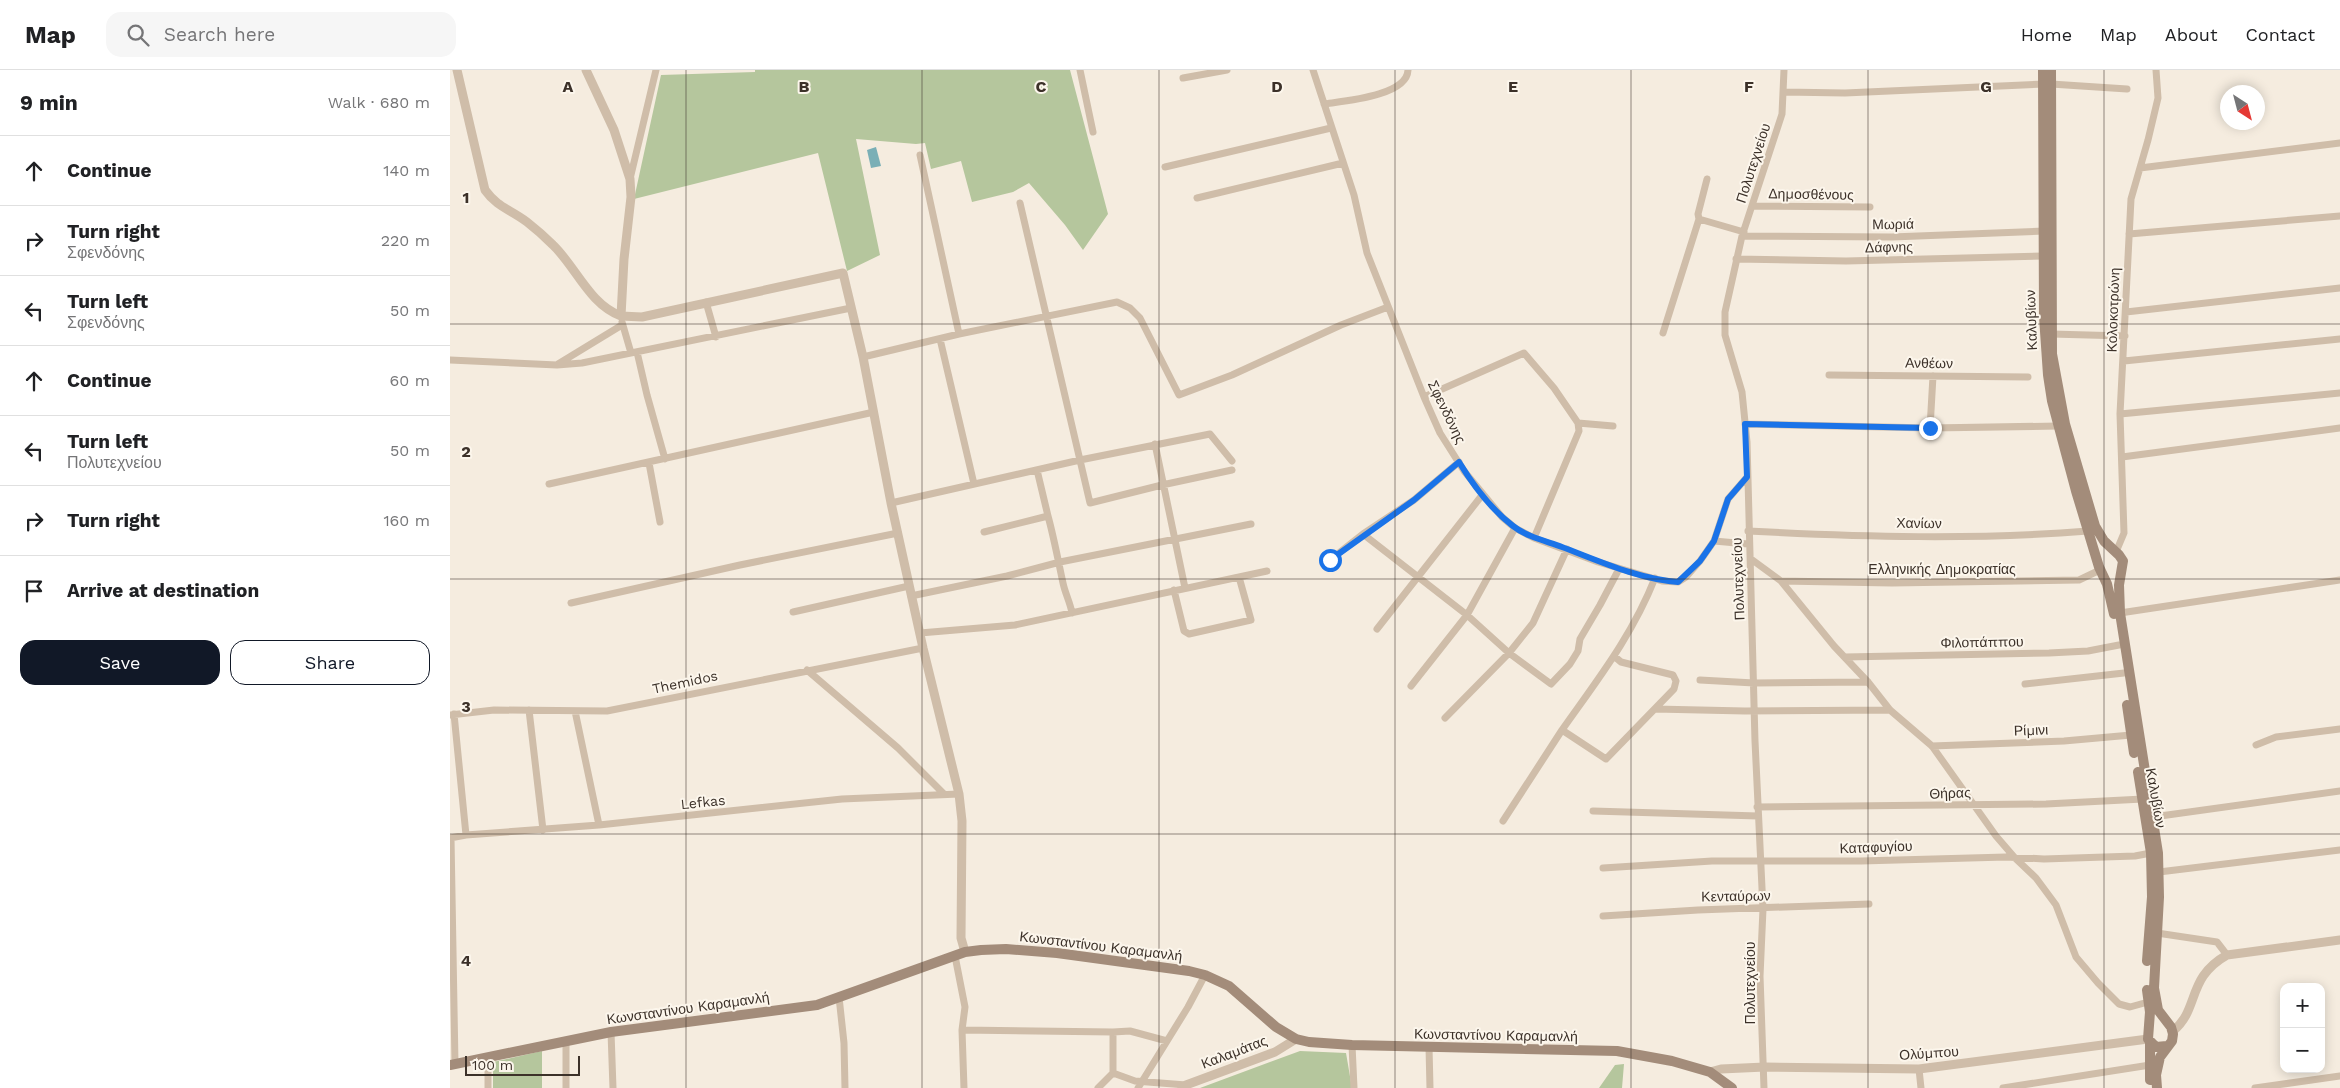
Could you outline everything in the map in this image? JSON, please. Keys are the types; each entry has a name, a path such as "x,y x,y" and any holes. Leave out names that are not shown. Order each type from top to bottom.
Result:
{"main road":[{"name":"Καλυβίων","path":"2043,70 2048,84 2051,334 2059,399 2083,489 2099,535 2122,558 2118,597 2143,766 2154,816 2159,872 2154,988 2158,1010 2170,1027"},
{"name":"Καλυβίων","path":"2050,70 2043,256 2046,354 2052,401 2058,426 2088,531 2100,568 2108,584 2124,673 2131,735 2151,853 2152,897 2147,963 2151,1088"},
{"path":"2116,552 2104,553 2100,568 2112,575 2121,569"},
{"name":"Κωνσταντίνου Καραμανλή","path":"453,1065 611,1032 817,1005 965,952 1006,949 1057,953 1189,971 1205,975 1229,986 1251,1003 1276,1027 1296,1039 1308,1042 1352,1045 1617,1051 1672,1061 1710,1072 1732,1088"},
{"path":"2157,1088 2158,1066 2167,1046 2172,1041 2170,1027 2158,1022 2153,1024 2149,1038 2160,1048 2167,1046"}],"street":[{"path":"457,70 485,190 494,202 526,221 554,246 593,295 621,320"},
{"path":"586,70 614,130 630,179 631,197 624,259 621,320 634,353 665,459"},
{"path":"630,179 656,70"},
{"path":"1080,70 1093,132"},
{"path":"1183,78 1227,70"},
{"name":"Σφενδόνης","path":"1313,70 1354,195 1366,253 1424,397 1440,433 1459,462 1502,517 1515,528 1534,538 1618,568 1678,582 1700,561 1714,541"},
{"path":"1324,104 1355,100 1397,88 1404,80 1408,70"},
{"name":"Πολυτεχνείου","path":"1764,1088 1765,1067 1760,976 1763,909 1757,807 1751,559 1748,544 1745,424 1742,392 1725,335 1725,312 1743,234 1782,114 1784,70"},
{"name":"Κολοκοτρώνη","path":"2116,552 2124,533 2120,414 2131,199 2158,98 2156,70"},
{"path":"1784,92 1845,93 2048,84 2127,89"},
{"path":"1165,167 1331,128"},
{"path":"2140,168 2340,143"},
{"path":"920,155 959,334"},
{"path":"1197,198 1343,162"},
{"path":"1663,333 1699,219 1698,214 1706,179"},
{"path":"1020,204 1090,503 1232,470"},
{"name":"Δημοσθένους","path":"1752,206 1870,207"},
{"path":"2129,234 2340,216"},
{"name":"Μωριά","path":"1699,219 1743,234 1864,237 2044,231"},
{"name":"Δάφνης","path":"1736,259 1846,261 2043,256"},
{"path":"557,365 621,320 843,273 863,357 911,596 959,794 962,820 961,938 965,952"},
{"path":"2126,312 2340,288"},
{"path":"706,302 716,337"},
{"path":"863,357 959,334 1117,302 1130,308 1140,318 1150,334 1180,396 1232,375 1341,325 1388,307"},
{"path":"450,360 557,365 582,363 851,308"},
{"path":"2051,334 2125,336"},
{"path":"940,339 974,484"},
{"path":"2124,361 2340,339"},
{"path":"1424,397 1524,353 1554,388 1578,422 1579,431 1534,538"},
{"name":"Ανθέων","path":"1829,375 2028,377"},
{"path":"1930,428 1932,376"},
{"path":"2120,414 2340,393"},
{"path":"549,484 874,412"},
{"path":"1578,422 1613,426"},
{"path":"1745,424 1930,428 2058,426"},
{"path":"2122,457 2340,428"},
{"path":"891,503 1080,460 1210,434 1232,461"},
{"path":"1155,444 1162,485 1186,588"},
{"path":"1330,560 1363,534 1414,500 1459,462"},
{"path":"649,463 660,522"},
{"path":"1037,470 1060,562 1063,585 1068,595 1072,613"},
{"path":"1747,477 1728,499 1714,541 1748,544"},
{"path":"1377,629 1416,576 1483,494"},
{"path":"984,532 1048,516"},
{"path":"911,596 998,578 1060,562 1250,524"},
{"path":"1411,686 1468,615 1515,528"},
{"name":"Χανίων","path":"1748,531 1946,536 2051,534 2088,531"},
{"path":"571,603 740,564 898,533"},
{"path":"1363,534 1468,615 1509,653 1551,684 1570,664 1578,651 1580,639 1600,605 1618,568"},
{"path":"1445,718 1509,653 1533,623 1567,549"},
{"path":"1751,559 1781,581 1890,710 1932,746 1973,804 2015,858 2036,878 2056,905 2076,957 2098,983 2119,1004 2130,1007 2148,1002"},
{"name":"Ελληνικής Δημοκρατίας","path":"1781,581 1892,583 2080,580 2100,568"},
{"path":"920,633 1015,625 1267,571"},
{"path":"1174,590 1184,631 1189,634 1251,620 1239,578"},
{"path":"1503,821 1640,615 1655,578"},
{"path":"2120,613 2340,580"},
{"path":"793,612 909,586"},
{"name":"Φιλοπάππου","path":"1845,657 2050,653 2119,645"},
{"name":"Themidos","path":"452,714 494,710 607,711 923,648"},
{"path":"1562,730 1606,759 1674,689 1676,681 1673,675 1622,662 1614,656"},
{"path":"807,670 898,748 944,794"},
{"path":"2025,684 2124,673"},
{"path":"1700,680 1754,683 1868,682"},
{"path":"1656,709 1754,711 1890,710"},
{"path":"529,710 543,830"},
{"path":"575,710 599,825"},
{"path":"452,714 466,835"},
{"path":"2256,745 2276,738 2340,729"},
{"name":"Ρίμινι","path":"1932,746 2064,741 2131,735"},
{"path":"2154,816 2340,792"},
{"name":"Lefkas","path":"450,838 466,835 599,825 842,799 959,794"},
{"name":"Θήρας","path":"1757,807 2054,804 2142,799"},
{"path":"1593,811 1758,816"},
{"path":"450,838 453,1065"},
{"path":"2159,872 2340,850"},
{"name":"Καταφυγίου","path":"1603,868 1676,862 2088,858 2151,853"},
{"name":"Κενταύρων","path":"1603,916 1698,910 1869,904"},
{"path":"2157,933 2217,942 2227,955"},
{"path":"2170,1027 2183,1022 2198,981 2206,970 2214,962 2227,955 2340,940"},
{"path":"955,956 965,1007 962,1030 964,1088"},
{"path":"1139,1085 1205,975"},
{"path":"839,997 844,1043 845,1088"},
{"path":"962,1030 1130,1031 1167,1041"},
{"path":"611,1032 612,1088"},
{"path":"1098,1088 1113,1073 1113,1032"},
{"name":"Ολύμπου","path":"1710,1072 1721,1068 1765,1067 1919,1069 2149,1038"},
{"name":"Καλαμάτας","path":"1184,1086 1275,1052 1296,1039"},
{"path":"566,1041 566,1088"},
{"path":"1352,1045 1354,1088"},
{"path":"1429,1047 1430,1088"},
{"path":"488,1057 488,1088"},
{"path":"2003,1088 2150,1065"},
{"path":"1919,1069 1921,1088"},
{"path":"1113,1073 1139,1085 1184,1086"},
{"path":"2255,1088 2340,1076"}],"green space":[{"path":"755,70 1070,70 1108,214 1083,250 1065,225 1029,183 1013,192 972,202 961,161 931,169 925,143 916,144 856,139 880,255 847,271 818,153 634,199 661,75 755,72"},
{"path":"542,1051 542,1088 493,1088 493,1062"},
{"path":"1300,1051 1346,1053 1352,1088 1200,1088"},
{"path":"1624,1064 1622,1088 1599,1088 1615,1065"}],"water":[{"path":"876,147 881,166 871,168 867,150"}],"route":[{"path":"1330,560 1363,534 1414,500 1459,462 1464,471 1502,517 1515,528 1534,538 1598,562 1662,581 1678,582 1686,577 1714,541 1728,499 1747,477 1745,424 1930,428"}]}
